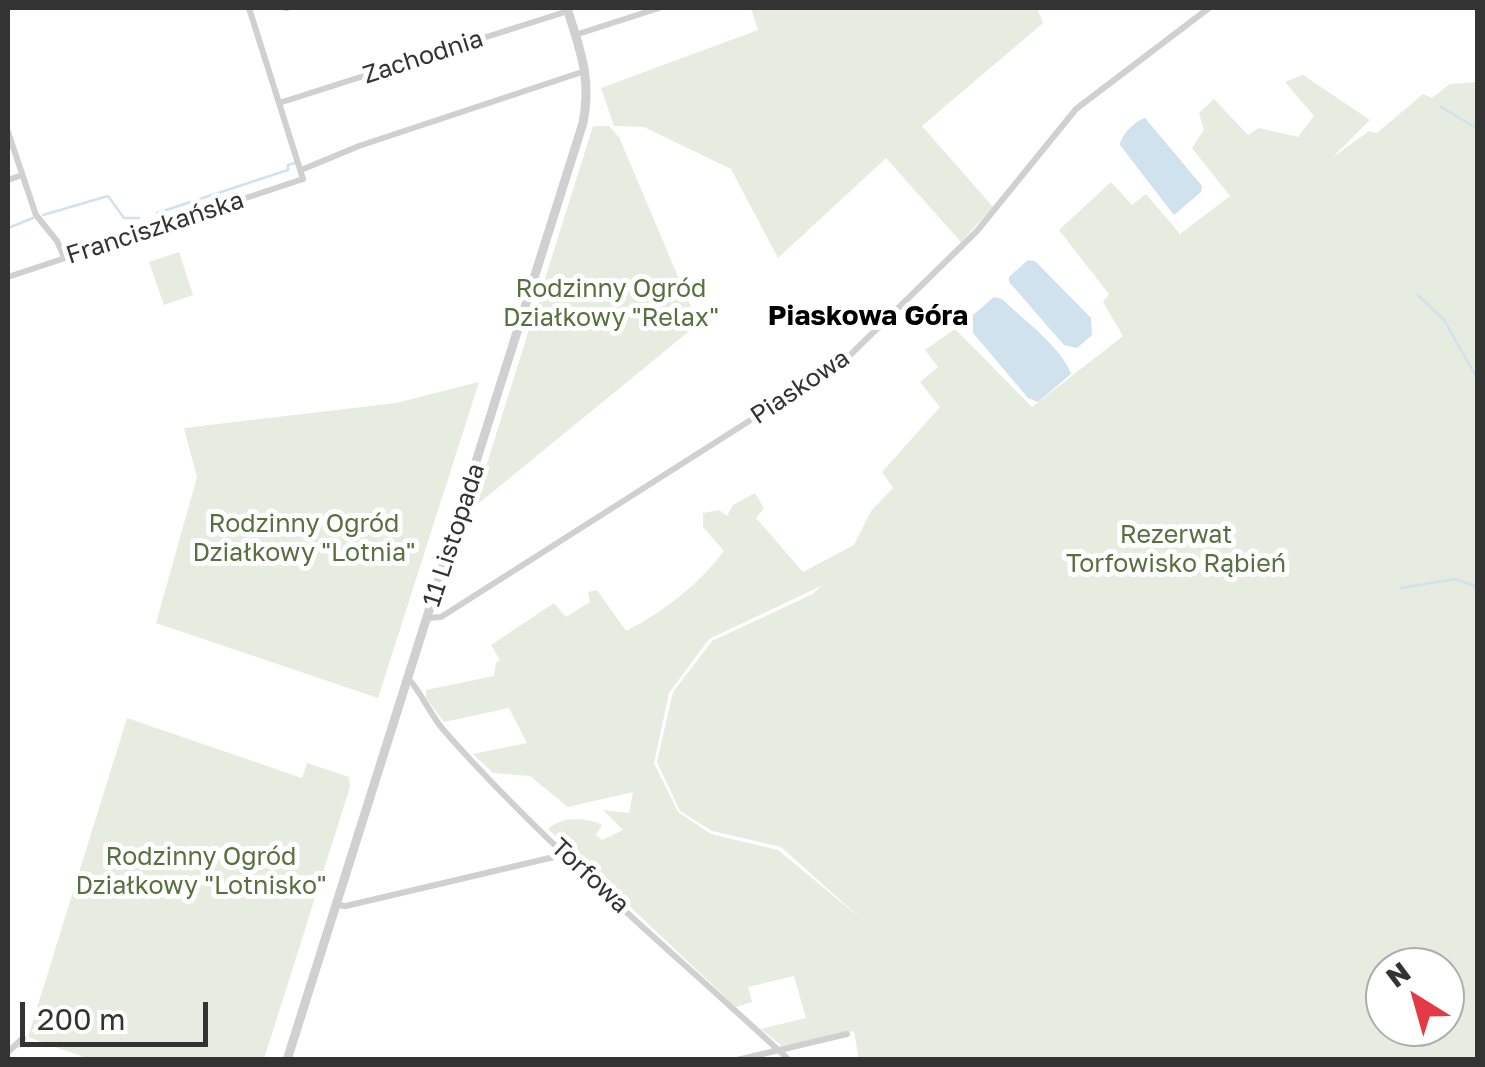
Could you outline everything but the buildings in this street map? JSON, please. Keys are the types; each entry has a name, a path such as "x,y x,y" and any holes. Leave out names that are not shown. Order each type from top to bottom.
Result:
{"street":[{"path":"249,8 302,175"},
{"path":"576,36 659,8"},
{"name":"Piaskowa","path":"427,618 441,617 845,360 977,231 1076,110 1209,8"},
{"name":"Zachodnia","path":"279,103 567,9"},
{"name":"11 Listopada","path":"287,1060 583,122 588,90 586,71 567,9"},
{"name":"Franciszkańska","path":"8,276 302,175 359,146 586,71"},
{"path":"8,132 37,216 64,257"},
{"path":"8,180 22,175"},
{"name":"Torfowa","path":"408,678 449,737 564,852 789,1060"},
{"path":"336,905 346,906 564,852"},
{"path":"737,1060 847,1034"},
{"path":"8,1052 23,1038"}],"green space":[{"path":"751,8 1037,8 1043,23 922,126 993,207 961,242 886,158 778,258 731,169 644,127 614,126 601,88 758,30"},
{"name":"Rezerwat Torfowisko Rąbień","path":"1303,75 1370,120 1332,158 1369,131 1377,133 1423,94 1432,98 1450,84 1477,82 1477,1059 859,1060 854,1031 782,1046 761,1029 806,1018 794,976 748,987 752,1002 736,1007 548,829 567,820 589,820 602,825 596,835 602,840 623,830 603,810 629,813 633,792 568,807 530,776 493,773 473,754 527,743 509,708 444,722 426,698 426,690 494,676 500,660 491,645 554,603 566,617 590,602 588,592 597,590 626,631 640,623 692,586 724,551 703,527 703,513 719,510 727,516 733,505 755,493 764,508 756,518 803,572 854,545 871,511 893,488 882,472 940,407 920,382 938,367 925,350 955,329 1032,407 1123,336 1103,302 1109,294 1059,230 1111,182 1132,205 1146,194 1180,234 1230,196 1192,148 1204,130 1199,113 1214,99 1248,135 1259,128 1298,137 1314,116 1285,82","holes":["821,586 813,594 712,641 673,692 657,762 680,811 712,831 781,847 865,922 778,850 711,834 678,812 654,763 669,693 709,639"]},
{"name":"Rodzinny Ogród Działkowy \"Relax\"","path":"593,126 609,126 619,137 698,324 473,508"},
{"path":"179,252 193,295 164,305 149,262"},
{"name":"Rodzinny Ogród Działkowy \"Lotnia\"","path":"479,382 378,698 156,623 197,477 184,428 396,403"},
{"name":"Rodzinny Ogród Działkowy \"Lotnisko\"","path":"127,718 302,778 307,763 349,777 350,787 264,1059 89,1059 28,1037"}],"water":[{"path":"1145,118 1202,186 1201,192 1174,215 1120,145 1129,129"},
{"path":"1028,260 1035,261 1091,318 1092,335 1077,348 1064,345 1009,282 1009,277"},
{"path":"994,297 1002,299 1067,364 1071,374 1038,402 1028,398 973,333 973,315"}],"waterway":[{"path":"1441,107 1478,129"},
{"path":"157,213 288,170 288,165 295,163"},
{"path":"43,215 108,196 124,218 139,218"},
{"path":"8,228 33,218"},
{"path":"1418,295 1444,320 1478,380"},
{"path":"1401,588 1455,579 1478,587"}],"district":[{"name":"Piaskowa Góra","path":"868,316"}]}
